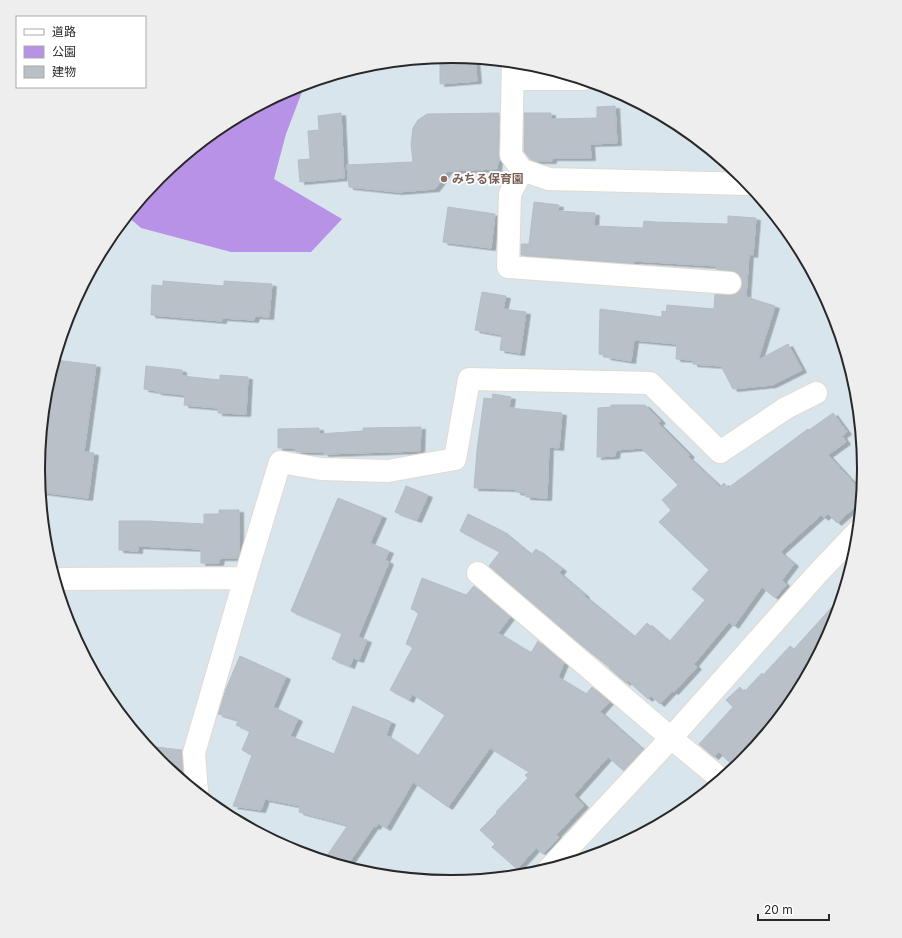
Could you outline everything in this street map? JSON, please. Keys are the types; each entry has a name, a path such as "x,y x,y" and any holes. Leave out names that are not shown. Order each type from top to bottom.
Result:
{"street":[{"path":"551,76 513,71 511,155 522,170 549,179 740,184"},
{"path":"522,170 510,194 508,267 730,283"},
{"path":"196,785 194,753 280,462 321,469 388,472 455,459 469,379 650,383 720,452 786,408 816,393"},
{"path":"557,861 851,539"},
{"path":"478,573 670,738 717,776"},
{"path":"61,579 245,578"}],"green space":[{"path":"302,92 286,134 274,179 342,219 311,252 231,252 141,228 131,219 146,201 183,164 225,131 248,117"}],"building":[{"path":"440,63 476,64 477,81 440,84"},
{"path":"615,106 617,143 590,144 591,158 552,158 552,161 534,161 530,159 524,151 524,113 551,113 551,119 597,118 597,107"},
{"path":"341,113 344,178 300,182 298,160 310,159 308,131 319,130 318,116"},
{"path":"499,113 498,155 500,161 498,161 497,169 447,171 435,189 398,192 349,187 347,165 413,162 411,144 413,128 418,120 427,114"},
{"path":"534,202 559,205 558,211 595,213 594,226 643,228 644,221 728,224 728,216 756,218 753,255 749,254 746,297 775,306 758,360 788,344 802,370 772,385 733,389 721,366 693,364 693,360 676,359 677,344 634,340 631,361 606,357 606,355 599,354 600,309 662,317 662,311 666,312 667,305 714,309 715,294 736,294 740,290 742,284 741,278 737,273 731,271 717,270 717,266 634,261 634,264 521,255 521,244 529,244"},
{"path":"448,207 495,214 491,248 443,242"},
{"path":"163,281 224,286 224,281 272,284 269,317 255,316 254,320 222,318 222,321 151,315 152,285 163,286"},
{"path":"482,292 506,296 503,309 526,312 520,353 500,350 502,335 475,330"},
{"path":"60,361 96,365 84,452 94,453 88,498 46,493 45,469 48,416"},
{"path":"146,366 182,370 182,376 220,380 220,375 248,377 246,414 218,413 218,408 184,405 185,395 144,389"},
{"path":"493,394 511,397 509,408 562,413 559,448 549,447 547,498 526,497 526,493 516,492 516,489 474,488 477,450 484,398 492,399"},
{"path":"611,405 645,405 661,421 658,423 690,455 688,457 720,487 724,483 728,488 808,429 809,430 833,413 847,432 842,436 846,442 828,455 856,486 855,507 837,523 828,514 824,518 821,515 780,552 794,564 782,580 786,585 775,598 762,587 734,626 729,622 694,664 697,667 674,692 672,691 660,704 651,696 648,699 628,681 626,683 489,566 500,552 460,531 468,514 502,531 531,555 536,549 562,569 559,573 585,595 584,596 634,637 647,623 669,642 705,600 692,589 709,570 659,522 671,510 662,500 678,485 641,448 616,450 615,456 597,457 598,408 611,407"},
{"path":"421,427 420,451 324,454 324,452 296,452 295,448 278,448 278,429 319,428 319,434 363,431 363,428"},
{"path":"406,486 428,495 417,520 395,512"},
{"path":"338,498 382,516 370,543 389,551 385,560 389,562 358,637 367,640 359,660 353,658 350,666 332,659 342,633 291,611"},
{"path":"219,510 239,510 238,558 220,558 219,563 201,563 201,549 138,546 138,551 119,550 119,521 204,524 204,514 219,514"},
{"path":"422,578 466,595 474,586 510,617 498,633 531,653 538,641 564,663 558,677 586,694 592,687 609,702 600,712 643,750 624,771 608,757 574,795 584,805 556,835 559,837 543,854 536,848 517,869 492,847 495,844 480,830 528,778 525,775 529,772 490,748 448,807 413,782 386,828 378,823 376,827 374,826 350,862 327,855 348,825 299,812 300,806 265,799 261,810 233,806 252,755 242,750 250,731 236,725 239,720 218,714 226,689 240,656 286,677 273,707 298,719 290,736 334,754 353,706 391,722 386,735 418,756 445,715 412,694 409,700 390,690 413,647 406,644 419,612 411,609"},
{"path":"833,606 815,649 803,672 789,695 773,716 754,739 730,763 719,752 714,757 699,744 733,707 726,700 740,687 744,692 762,673 763,675 790,646 794,649"},
{"path":"155,747 182,750 184,774"}],"place":[{"name":"みちる保育園","path":"444,179"}]}
